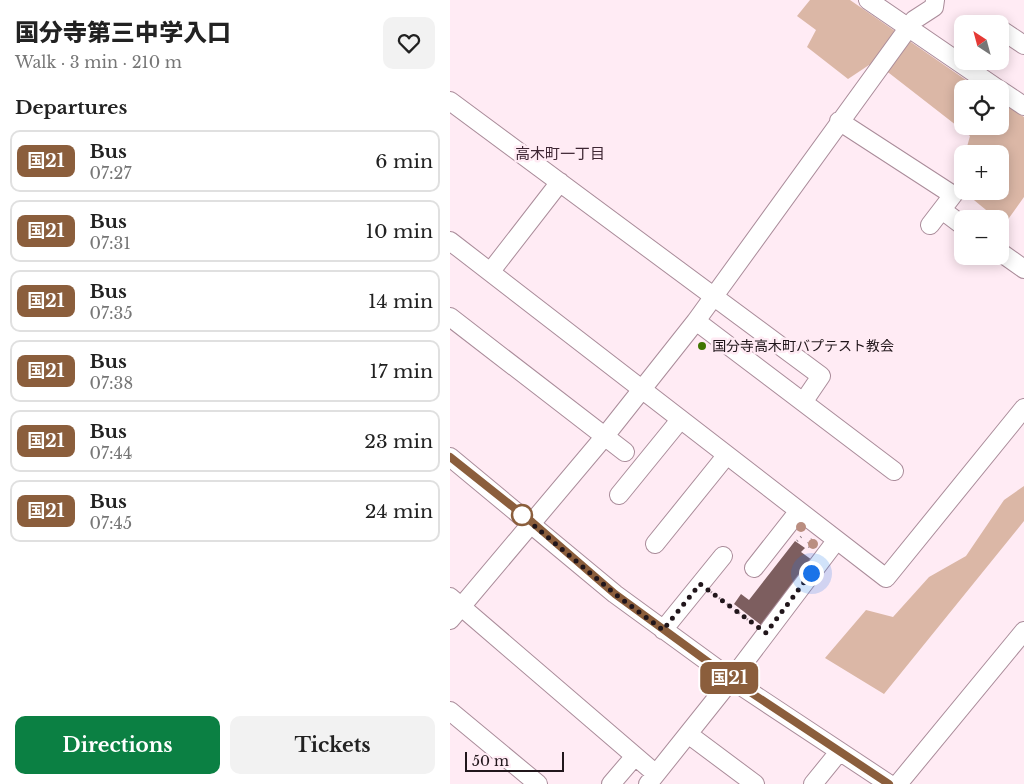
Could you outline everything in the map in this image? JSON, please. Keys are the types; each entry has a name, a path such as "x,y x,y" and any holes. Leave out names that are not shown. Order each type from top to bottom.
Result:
{"street":[{"path":"868,0 986,80"},
{"path":"836,540 731,680 652,779 635,756 453,609 532,522 642,390 696,321 914,20 934,7 935,0"},
{"path":"1009,35 1024,45"},
{"path":"1009,96 1024,106"},
{"path":"450,101 821,376 804,401"},
{"path":"839,121 953,195 930,226"},
{"path":"491,271 560,182"},
{"path":"942,210 954,219"},
{"path":"450,241 491,271 798,512 886,578 1024,408"},
{"path":"1009,258 1024,269"},
{"path":"696,321 894,471"},
{"path":"453,326 625,452"},
{"path":"619,495 680,420"},
{"path":"655,544 726,456"},
{"path":"450,457 532,522 615,594 663,630 731,680 889,784"},
{"path":"754,568 798,512"},
{"path":"663,630 704,574 723,556"},
{"path":"898,784 1024,631"},
{"path":"450,710 538,784"},
{"path":"688,734 755,784"},
{"path":"813,784 839,752"},
{"path":"611,784 635,756"}],"path":[{"path":"806,531 813,537 807,545 823,558"},
{"path":"704,574 766,633"}],"shaded area":[{"path":"810,0 850,0 966,80 954,80 954,124 889,73 869,65 848,79 807,47 816,30 797,16"},
{"path":"1009,107 1024,117 1024,197 1009,218 1009,210 986,210 974,200 1009,200 1009,145 968,145 969,135 1009,135"},
{"path":"1024,486 1024,521 884,694 825,658 866,610 893,617 929,577 966,556 1004,500"}],"building":[{"path":"795,541 805,548 801,552 812,560 761,625 734,604 741,594 749,600"}],"bus line":[{"name":"国21","path":"450,457 532,522 615,594 741,686 889,784"}],"place":[{"name":"国分寺高木町バプテスト教会","path":"702,346"}],"district":[{"name":"高木町一丁目","path":"560,153"}],"route":[{"path":"522,515 518,512 615,594 663,630 700,584 766,633 811,573"}]}
